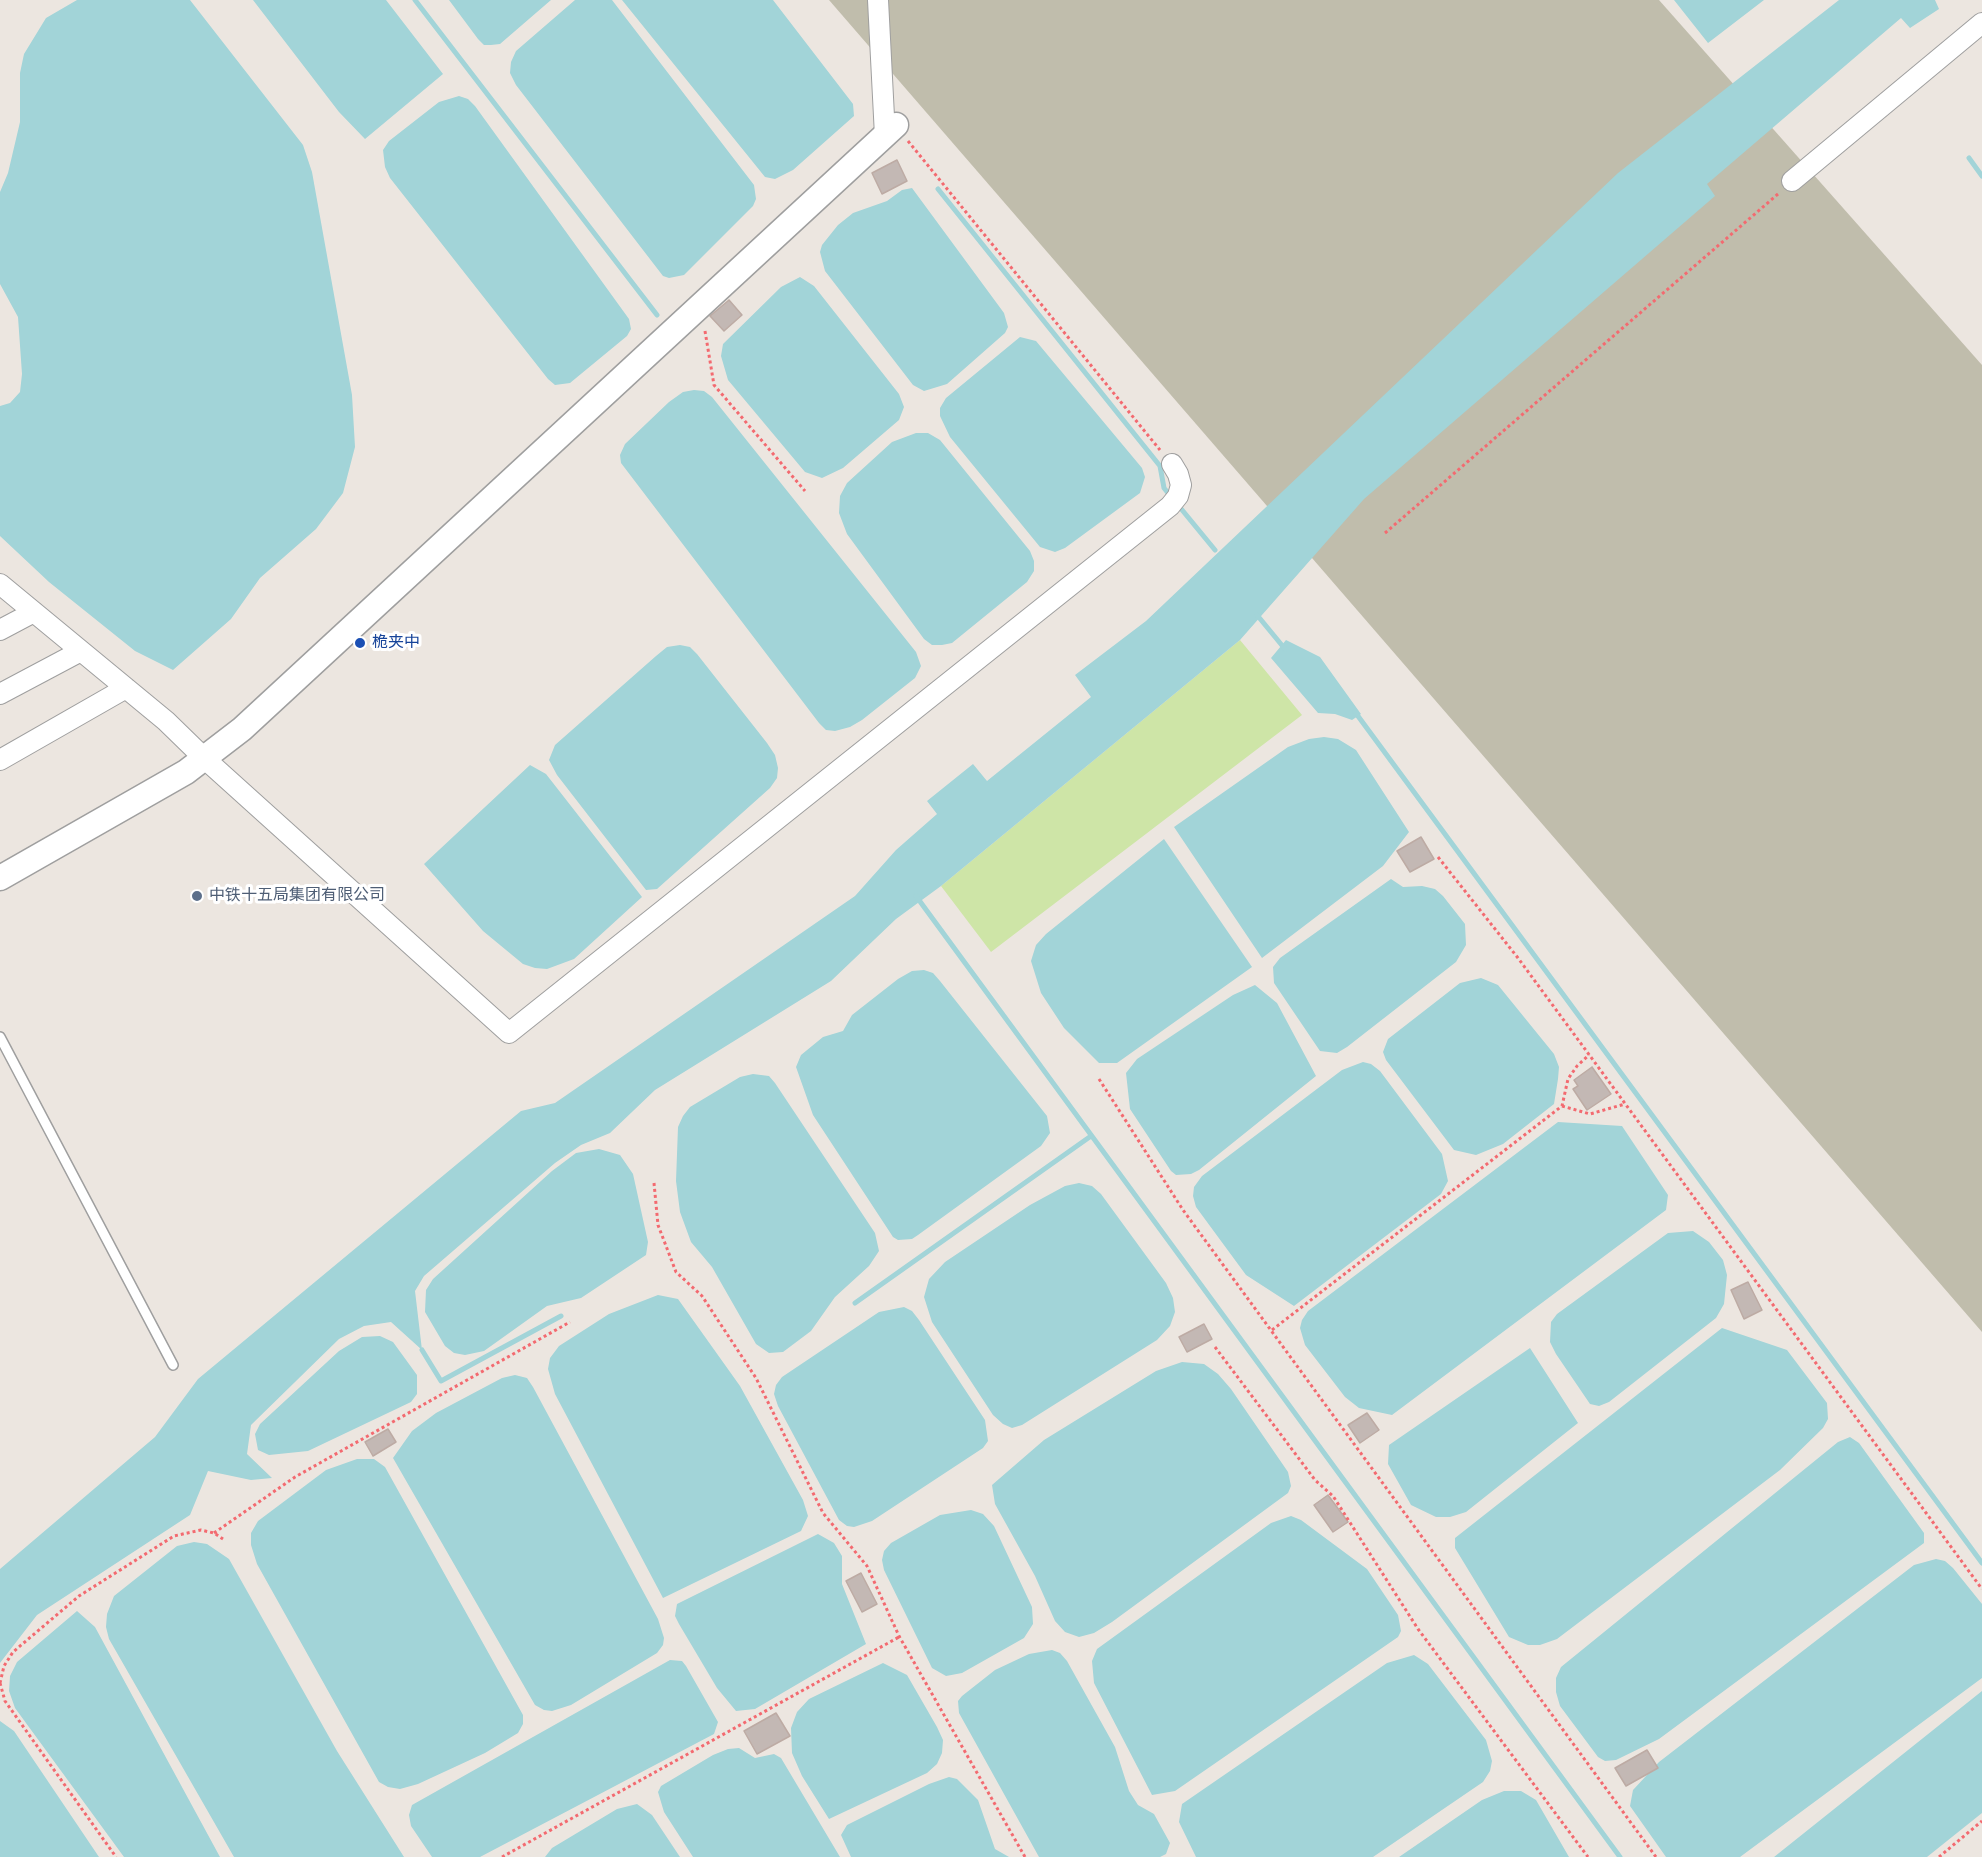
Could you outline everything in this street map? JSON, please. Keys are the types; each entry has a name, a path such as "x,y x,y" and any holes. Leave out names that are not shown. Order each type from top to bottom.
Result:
{"street":[{"path":"0,878 186,772 243,729 890,131 878,0"},
{"path":"1792,181 1982,23"},
{"path":"0,584 166,721 204,758 509,1032 554,999 1170,506 1178,496 1181,485 1172,464"},
{"path":"0,630 34,612"},
{"path":"0,694 81,651"},
{"path":"0,760 126,688"}],"lane":[{"path":"0,1038 173,1365"}],"path":[{"path":"890,131 1172,464"},
{"path":"1385,533 1792,181"},
{"path":"700,306 714,386 805,491"},
{"path":"1438,856 1589,1055 1982,1590"},
{"path":"1272,1330 1562,1106 1568,1079 1589,1055"},
{"path":"1099,1079 1183,1210 1272,1330 1431,1553 1656,1857"},
{"path":"1562,1106 1590,1114 1625,1104"},
{"path":"654,1183 658,1225 676,1272 702,1296 756,1378 822,1513 867,1566 899,1636 1025,1857"},
{"path":"214,1533 295,1477 570,1322"},
{"path":"1215,1347 1315,1480 1333,1496 1418,1629 1588,1857"},
{"path":"116,1857 5,1701 0,1683 4,1666 13,1652 79,1596 174,1536 201,1530 214,1533 223,1539"},
{"path":"502,1857 899,1636"},
{"path":"1939,1857 1982,1821"}],"shaded area":[{"path":"829,0 1659,0 1982,365 1982,1332"}],"green space":[{"path":"1240,640 1302,715 991,952 941,886"}],"water":[{"path":"77,0 190,0 303,145 312,172 352,395 355,447 343,493 316,529 260,578 231,619 173,670 135,651 49,582 0,536 0,406 10,403 20,392 22,374 18,317 0,284 0,192 8,173 20,122 20,73 24,54 46,18"},
{"path":"253,0 386,0 443,74 365,139 339,112"},
{"path":"449,0 551,0 500,44 484,45"},
{"path":"575,0 612,0 754,185 756,199 753,206 684,275 669,278 663,276 516,85 510,73 511,62 516,51"},
{"path":"622,0 773,0 853,104 854,116 793,170 775,179 765,177"},
{"path":"1674,0 1764,0 1708,43"},
{"path":"1839,0 1935,0 1939,9 1910,28 1901,18 1707,184 1715,196 1364,499 1240,640 941,886 896,919 831,981 655,1090 610,1133 581,1145 555,1163 424,1276 415,1291 422,1350 391,1322 364,1326 339,1339 251,1425 247,1454 272,1478 251,1480 208,1471 190,1515 37,1615 0,1663 0,1569 155,1437 198,1379 521,1111 555,1103 855,896 896,850 937,814 927,801 973,764 987,781 1091,697 1075,675 1146,621 1618,173"},
{"path":"459,96 468,99 475,106 629,319 631,329 627,336 570,383 555,385 548,379 390,178 385,167 383,150 389,141 439,102"},
{"path":"912,188 1004,313 1008,327 1005,333 947,384 924,391 913,385 825,271 820,252 822,245 838,225 853,213 887,201 902,190"},
{"path":"800,277 814,286 899,394 904,407 899,420 843,468 822,478 805,472 728,380 721,356 723,344 781,287"},
{"path":"1020,337 1036,341 1142,468 1145,477 1140,493 1065,548 1055,552 1040,547 950,437 940,416 940,408 946,398"},
{"path":"704,391 712,397 916,652 921,666 915,678 850,727 835,731 826,730 819,723 621,463 620,455 625,444 669,402 683,392"},
{"path":"916,433 928,433 940,440 1030,551 1034,561 1034,571 1027,582 952,643 942,645 932,645 924,639 847,534 839,513 840,496 847,483 892,442"},
{"path":"1286,640 1320,657 1361,714 1352,720 1335,714 1318,713 1271,658"},
{"path":"680,645 690,647 697,654 767,743 775,755 778,768 777,778 770,788 657,889 646,890 557,775 549,760 555,745 656,656 667,647"},
{"path":"1324,737 1338,739 1356,750 1409,832 1383,866 1262,958 1174,827 1288,747 1309,739"},
{"path":"530,765 546,774 642,897 574,959 547,969 523,964 483,931 424,864"},
{"path":"1164,839 1252,967 1117,1063 1099,1063 1064,1028 1041,993 1031,961 1036,945 1046,934"},
{"path":"1391,879 1403,887 1422,886 1435,889 1443,896 1465,924 1466,945 1456,962 1347,1047 1337,1053 1320,1051 1274,983 1273,967 1280,958"},
{"path":"924,970 933,973 940,981 1047,1116 1050,1133 1041,1146 918,1235 912,1239 898,1240 893,1237 813,1115 796,1067 801,1055 823,1037 843,1031 852,1015 898,979 912,971"},
{"path":"1481,978 1498,985 1554,1054 1559,1067 1554,1104 1503,1144 1476,1155 1454,1150 1386,1060 1383,1052 1388,1039 1460,983"},
{"path":"1255,985 1277,1003 1316,1076 1199,1170 1191,1174 1176,1175 1171,1171 1130,1109 1126,1073 1137,1059 1233,995"},
{"path":"1363,1062 1371,1064 1380,1071 1442,1154 1448,1181 1441,1194 1294,1306 1246,1275 1196,1207 1193,1196 1194,1187 1202,1176 1342,1070"},
{"path":"753,1074 769,1076 775,1083 875,1233 879,1251 869,1266 835,1297 811,1331 783,1352 769,1353 756,1344 712,1267 691,1242 680,1212 676,1181 678,1127 683,1116 690,1107 740,1077"},
{"path":"1558,1122 1622,1126 1668,1195 1666,1210 1392,1415 1359,1408 1345,1397 1305,1345 1300,1328 1308,1311"},
{"path":"599,1149 620,1155 633,1174 648,1242 646,1255 581,1298 547,1306 484,1351 465,1355 454,1353 445,1346 425,1312 426,1290 433,1279 552,1171 576,1153"},
{"path":"1079,1183 1092,1186 1101,1194 1166,1283 1173,1298 1175,1312 1170,1326 1157,1340 1022,1425 1012,1428 993,1415 932,1322 924,1297 929,1279 945,1262 1030,1205 1065,1186"},
{"path":"1693,1231 1709,1242 1723,1260 1727,1275 1724,1304 1716,1318 1609,1402 1599,1406 1590,1404 1550,1342 1551,1322 1557,1314 1668,1233"},
{"path":"658,1295 678,1299 740,1386 803,1500 808,1516 801,1531 663,1598 555,1394 548,1369 550,1358 559,1346 609,1314"},
{"path":"904,1307 912,1311 919,1320 985,1420 988,1441 983,1448 872,1521 854,1527 847,1526 839,1520 778,1406 774,1394 776,1385 782,1377 879,1312"},
{"path":"1722,1328 1787,1350 1827,1403 1828,1419 1823,1428 1780,1470 1557,1639 1540,1645 1528,1645 1509,1637 1455,1548 1455,1538"},
{"path":"380,1336 393,1342 417,1375 417,1394 411,1402 308,1451 269,1455 258,1450 255,1434 260,1424 339,1351 362,1337"},
{"path":"1530,1348 1578,1423 1466,1512 1450,1517 1436,1517 1411,1505 1388,1464 1389,1445"},
{"path":"1182,1362 1204,1364 1218,1374 1231,1389 1288,1472 1291,1486 1288,1493 1112,1622 1094,1633 1079,1637 1065,1632 1055,1621 1035,1576 995,1504 992,1485 1044,1440 1156,1371"},
{"path":"515,1375 527,1378 533,1387 658,1619 664,1638 663,1645 657,1653 571,1705 552,1711 535,1705 393,1458 412,1431 436,1413 502,1378"},
{"path":"1850,1437 1859,1443 1924,1533 1924,1543 1659,1739 1616,1760 1605,1761 1598,1757 1560,1706 1556,1692 1556,1678 1561,1667 1838,1442"},
{"path":"357,1459 374,1459 385,1467 523,1715 523,1724 518,1733 485,1753 418,1784 400,1789 388,1787 379,1782 257,1564 251,1545 251,1533 258,1521 326,1470"},
{"path":"971,1510 983,1514 994,1526 1032,1607 1033,1624 1024,1638 962,1673 946,1676 932,1668 884,1570 882,1560 884,1551 891,1543 940,1515"},
{"path":"1291,1516 1301,1520 1367,1569 1398,1615 1401,1631 1398,1637 1175,1791 1152,1795 1094,1683 1092,1661 1097,1649 1271,1523"},
{"path":"818,1534 834,1543 842,1556 842,1584 866,1644 755,1709 736,1711 717,1688 679,1624 675,1616 677,1604"},
{"path":"194,1542 207,1544 229,1559 337,1751 404,1857 234,1857 109,1639 106,1627 107,1614 114,1596 177,1546"},
{"path":"1936,1559 1945,1561 1953,1568 1982,1604 1982,1678 1740,1857 1666,1857 1630,1806 1633,1790 1659,1762 1914,1565"},
{"path":"77,1611 95,1627 220,1857 124,1857 15,1708 9,1691 10,1676 17,1662"},
{"path":"1052,1650 1060,1653 1067,1661 1115,1747 1129,1791 1138,1805 1154,1814 1170,1843 1166,1854 1160,1857 1039,1857 959,1713 958,1701 995,1670 1029,1654"},
{"path":"1414,1655 1428,1664 1486,1740 1492,1761 1490,1771 1483,1782 1373,1857 1196,1857 1179,1822 1182,1804 1387,1663"},
{"path":"670,1660 682,1661 686,1666 718,1722 714,1734 480,1857 432,1857 411,1826 409,1815 412,1805"},
{"path":"883,1663 907,1675 943,1740 942,1753 937,1764 927,1773 829,1819 802,1776 792,1753 791,1728 797,1712 809,1699"},
{"path":"1982,1691 1982,1813 1927,1857 1774,1857"},
{"path":"0,1721 14,1731 99,1857 0,1857"},
{"path":"739,1748 755,1758 774,1754 781,1758 840,1857 693,1857 664,1812 658,1792 661,1786 713,1755 728,1749"},
{"path":"949,1777 957,1779 978,1800 995,1849 1009,1857 851,1857 841,1835 847,1825 929,1784"},
{"path":"1504,1791 1521,1791 1536,1800 1569,1857 1399,1857 1482,1800"},
{"path":"637,1804 652,1815 680,1857 545,1857 552,1848 617,1809"}],"building":[{"path":"897,160 907,181 882,194 872,173"},
{"path":"729,300 742,315 724,331 710,316"},
{"path":"1421,837 1434,859 1410,872 1397,851"},
{"path":"1592,1067 1611,1094 1587,1110 1573,1089 1578,1086 1574,1080"},
{"path":"1748,1282 1762,1310 1744,1319 1731,1290"},
{"path":"1204,1324 1212,1339 1187,1352 1179,1337"},
{"path":"1367,1413 1379,1430 1360,1443 1348,1425"},
{"path":"388,1429 396,1442 373,1456 365,1442"},
{"path":"1328,1495 1348,1522 1333,1532 1314,1505"},
{"path":"861,1573 877,1604 862,1612 846,1581"},
{"path":"776,1713 790,1736 757,1754 744,1731"},
{"path":"1647,1750 1658,1768 1626,1786 1615,1768"}],"waterway":[{"path":"415,0 657,315"},
{"path":"1969,158 1982,176"},
{"path":"938,189 1160,466 1164,488 1172,498"},
{"path":"1178,505 1215,550"},
{"path":"1257,615 1285,649"},
{"path":"1355,712 1982,1563"},
{"path":"916,896 1620,1857"},
{"path":"855,1303 1091,1136"},
{"path":"422,1350 441,1381 561,1316"}],"place":[{"name":"桅夹中","path":"360,643"},
{"name":"中铁十五局集团有限公司","path":"197,896"}]}
